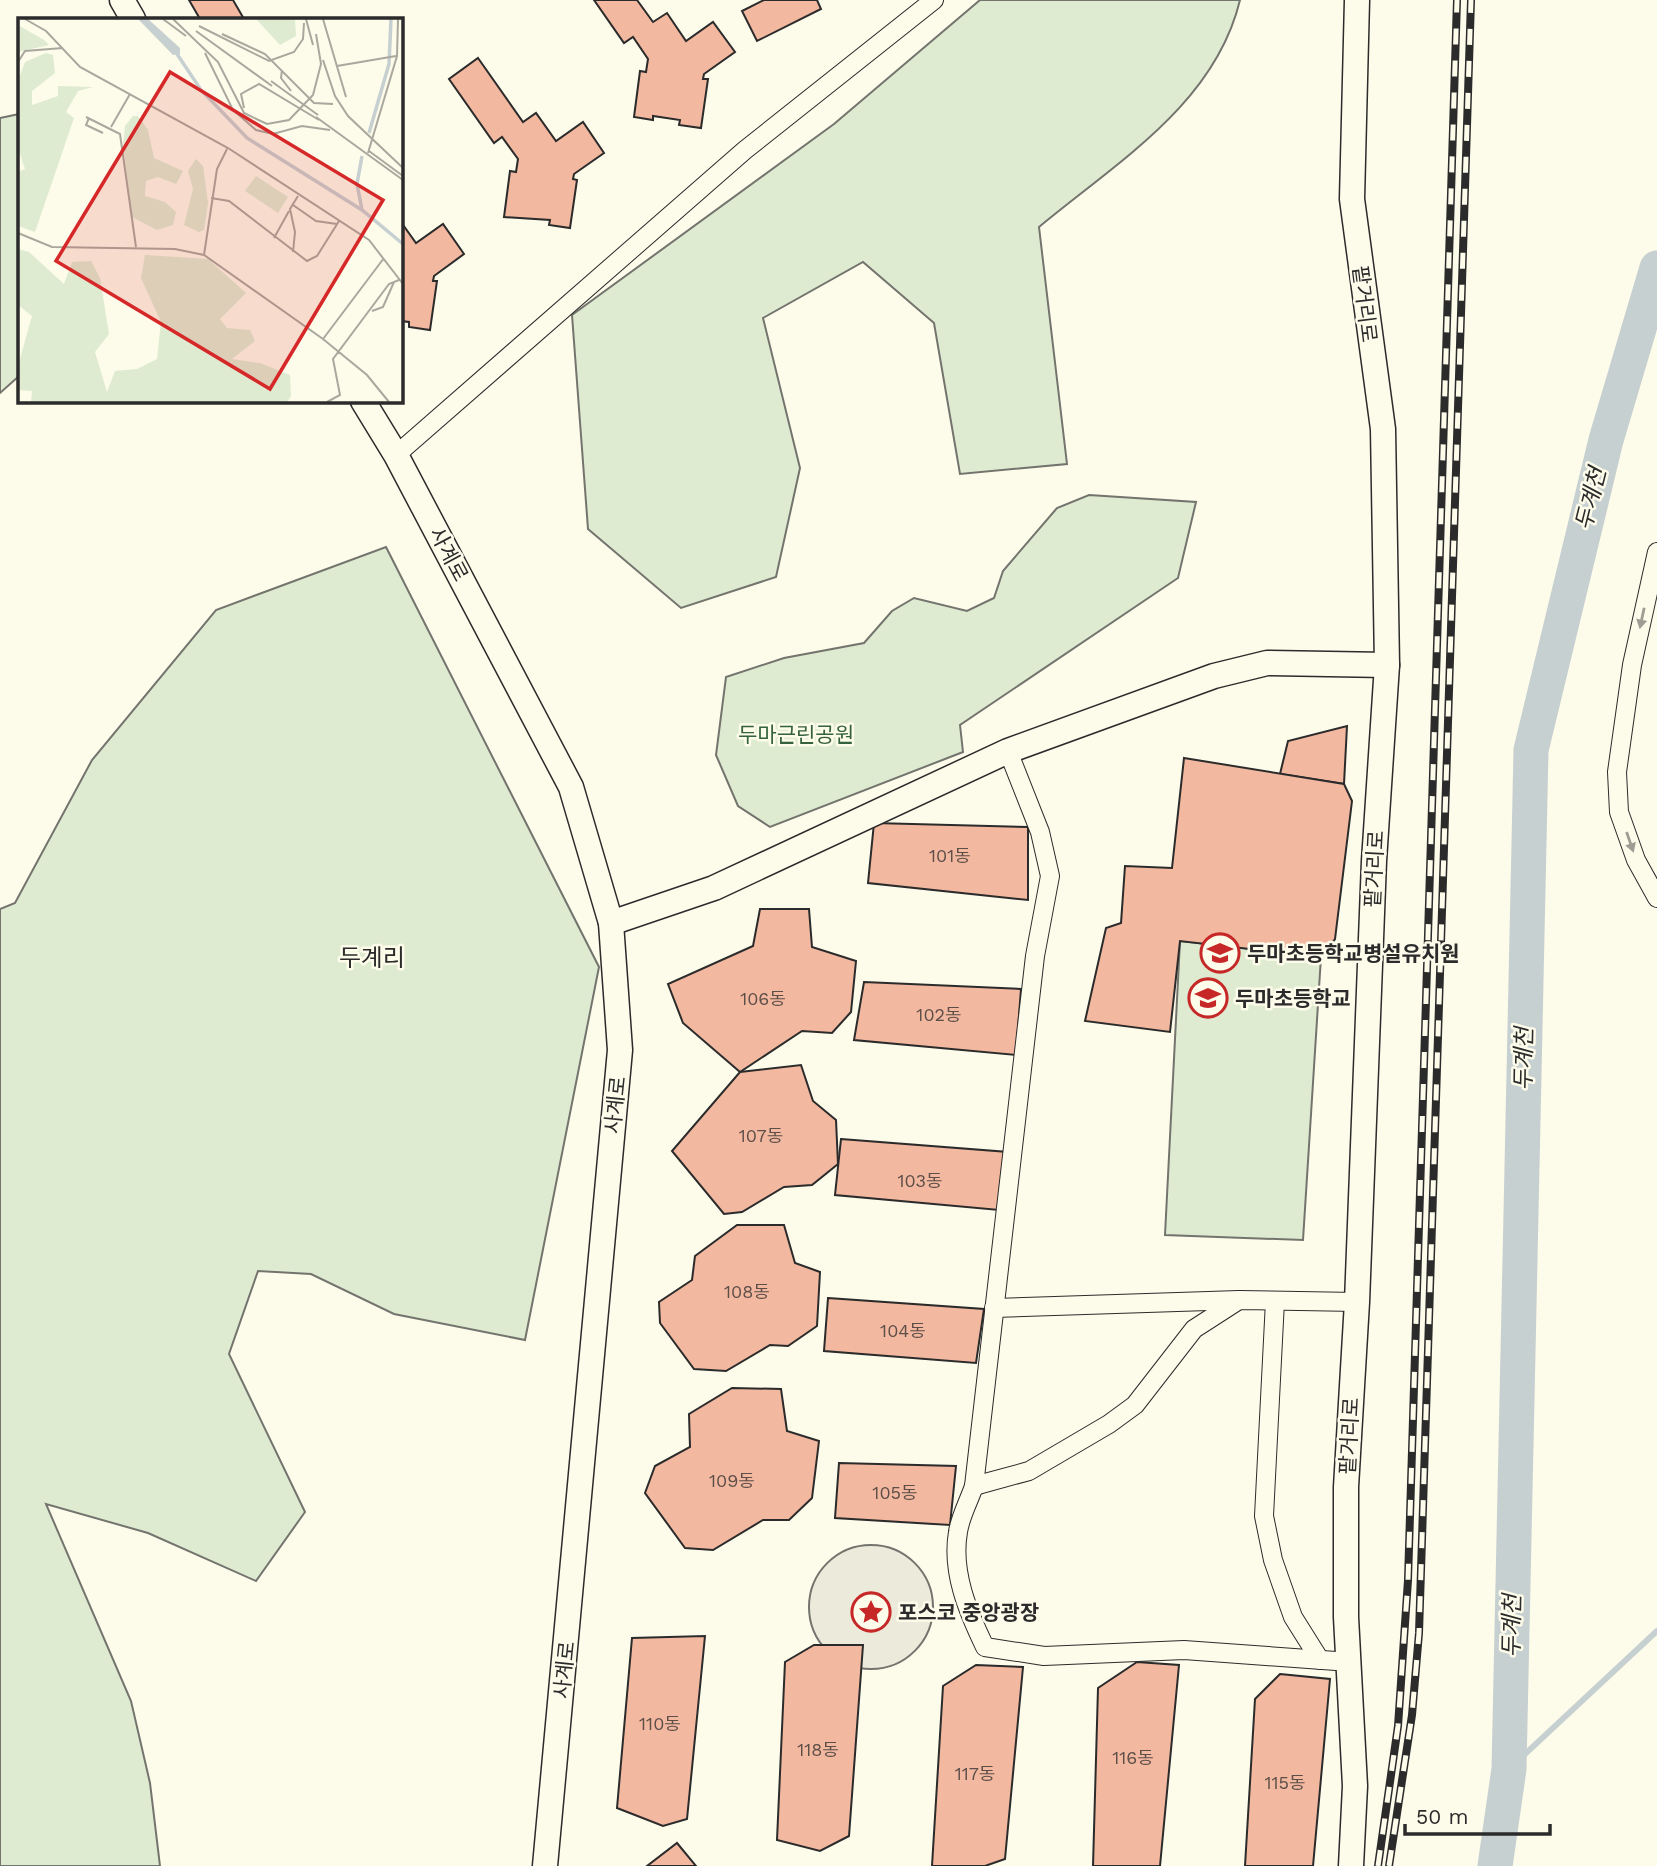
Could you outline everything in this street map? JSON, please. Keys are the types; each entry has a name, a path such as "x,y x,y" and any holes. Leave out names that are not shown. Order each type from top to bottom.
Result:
{"street":[{"path":"122,0 132,18"},
{"path":"396,455 745,150 934,0"},
{"name":"팥거리로","path":"1351,1866 1355,1786 1346,1617 1346,1487 1357,1302 1374,861 1387,666 1383,429 1352,200 1357,0"},
{"name":"사계로","path":"364,402 396,455 571,787 611,923 620,1050 545,1866"},
{"path":"1657,552 1632,665 1617,772 1619,812 1636,860 1657,898"},
{"path":"611,923 714,888 1008,751 1214,676 1267,663 1387,666"},
{"path":"1008,751 1040,832 1050,876 1035,956 974,1486 958,1532 957,1570 969,1614 985,1647 1044,1656 1184,1650 1350,1662"},
{"path":"994,1308 1239,1300 1357,1302"},
{"path":"974,1486 1029,1471 1109,1424 1135,1405 1194,1329 1239,1300"},
{"path":"1275,1301 1264,1516 1273,1560 1293,1617 1320,1660"}],"green space":[{"path":"980,0 1240,0 1227,37 1209,70 1186,100 1130,154 1039,227 1067,464 960,474 934,323 863,262 763,318 800,468 776,577 681,608 588,529 572,315 834,124"},
{"path":"18,114 18,377 0,393 0,118"},
{"name":"두마근린공원","path":"1089,495 1196,502 1178,578 960,725 963,752 770,827 738,806 716,755 726,677 784,658 864,643 892,611 914,598 967,611 994,598 1003,571 1057,508"},
{"path":"386,547 599,967 525,1340 394,1314 311,1274 258,1271 229,1354 305,1512 256,1581 148,1533 46,1504 131,1701 150,1783 160,1866 0,1866 0,909 15,903 92,760 216,610"},
{"path":"1180,941 1321,957 1303,1240 1165,1235"}],"shaded area":[{"name":"포스코 중앙광장","path":"871,1545 895,1550 915,1563 928,1583 933,1607 928,1631 915,1651 895,1664 871,1669 847,1664 827,1651 814,1631 809,1607 814,1583 827,1563 847,1550"}],"building":[{"path":"189,0 233,0 243,18 199,18"},
{"path":"594,0 637,0 653,22 667,13 686,41 713,22 735,52 704,74 703,79 708,79 701,128 679,125 680,120 653,116 653,120 634,117 640,71 646,72 648,59 633,37 624,43"},
{"path":"764,0 817,0 821,9 757,41 742,11"},
{"path":"478,58 523,122 536,113 556,141 583,122 604,153 574,174 573,179 577,180 570,228 549,225 550,220 504,217 510,171 516,172 518,159 502,137 494,143 449,79"},
{"path":"402,223 416,243 443,224 464,254 434,276 433,281 437,281 430,330 409,327 409,322 402,321"},
{"path":"1347,726 1344,784 1280,774 1288,741"},
{"name":"두마초등학교","path":"1184,758 1344,784 1352,801 1335,939 1321,957 1180,941 1170,1032 1085,1021 1106,928 1121,923 1125,866 1172,868"},
{"path":"874,823 1028,827 1028,900 868,883"},
{"path":"760,909 809,909 812,947 856,961 851,1012 832,1033 802,1031 740,1072 683,1023 668,984 753,946"},
{"path":"864,982 1021,989 1016,1055 854,1040"},
{"path":"801,1065 813,1101 836,1120 838,1164 812,1185 784,1187 742,1212 724,1214 672,1151 740,1072"},
{"path":"841,1139 1008,1152 999,1210 835,1195"},
{"path":"737,1225 784,1225 795,1263 820,1272 817,1326 788,1346 770,1345 726,1371 694,1369 660,1323 659,1302 692,1280 695,1256"},
{"path":"828,1298 984,1309 976,1363 824,1351"},
{"path":"732,1388 781,1389 787,1431 819,1441 812,1498 789,1520 763,1520 713,1550 685,1548 645,1493 655,1466 690,1447 689,1414"},
{"path":"839,1463 956,1466 950,1525 835,1518"},
{"path":"705,1636 687,1819 663,1826 617,1808 632,1638"},
{"path":"814,1645 863,1645 849,1836 820,1851 777,1840 785,1662"},
{"path":"1137,1662 1179,1665 1160,1866 1093,1866 1098,1688"},
{"path":"976,1665 1023,1667 1005,1859 985,1866 932,1866 943,1686"},
{"path":"1280,1674 1330,1679 1313,1866 1245,1866 1255,1699"},
{"path":"677,1843 696,1866 647,1866"}],"waterway":[{"name":"두계천","path":"1495,1866 1509,1769 1531,750 1606,440 1657,268"},
{"path":"1509,1769 1657,1631"}],"railway":[{"path":"1378,1866 1398,1726 1408,1580 1457,0"},
{"path":"1389,1866 1412,1715 1419,1633 1471,0"}],"place":[{"name":"두마초등학교병설유치원","path":"1220,953"},
{"name":"두마초등학교","path":"1208,998"},
{"name":"포스코 중앙광장","path":"871,1612"}],"district":[{"name":"두계리","path":"372,958"}]}
